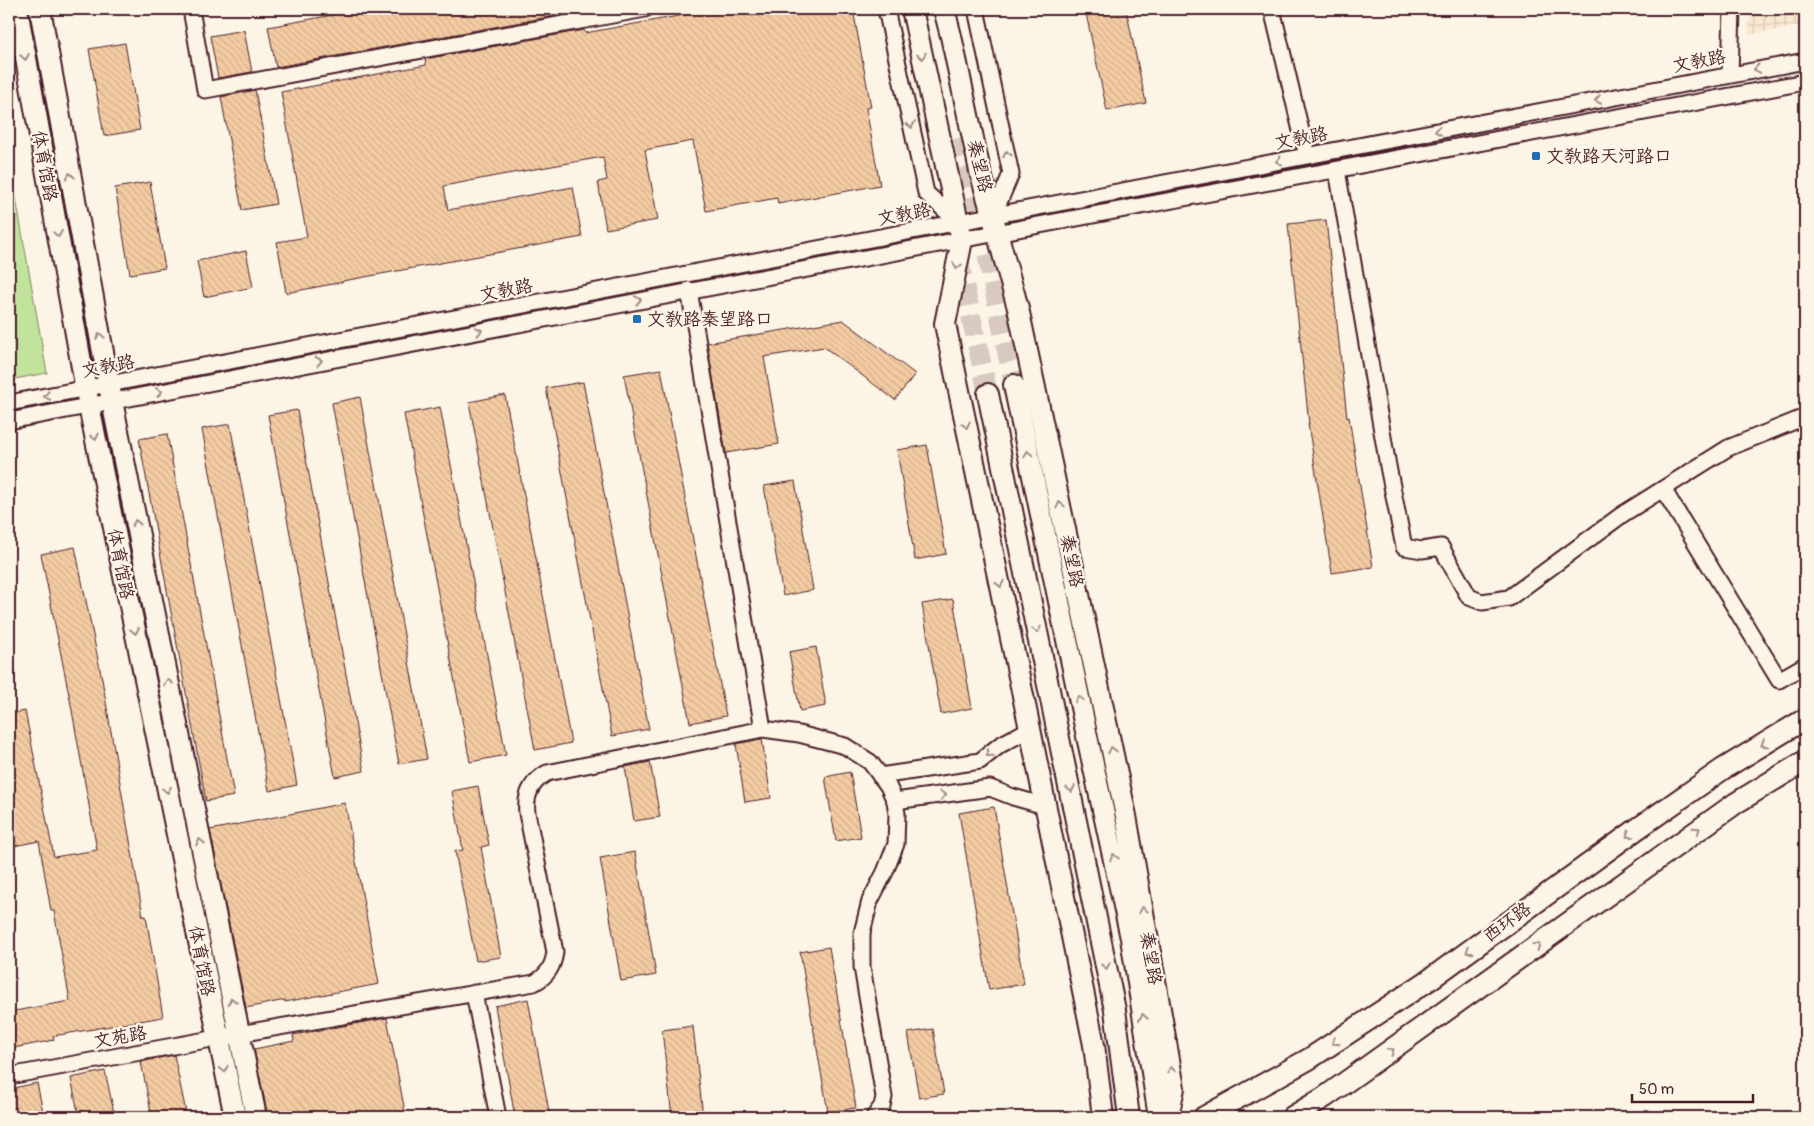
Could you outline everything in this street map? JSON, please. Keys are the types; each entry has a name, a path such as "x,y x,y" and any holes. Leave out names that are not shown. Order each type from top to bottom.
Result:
{"main road":[{"name":"体育馆路","path":"17,9 87,397 235,1117"},
{"name":"体育馆路","path":"40,9 110,393 256,1117"},
{"name":"秦望路","path":"912,9 961,231 945,324 1094,1046 1103,1117"},
{"name":"秦望路","path":"945,9 980,170 1018,308 1126,816 1174,1088 1168,1117"},
{"name":"秦望路","path":"1014,385 1088,740 1132,938 1159,1117"},
{"path":"988,394 1115,1010 1129,1117"},
{"name":"西环路","path":"1204,1117 1317,1054 1429,980 1715,775 1805,719"},
{"name":"西环路","path":"1292,1117 1342,1086 1736,803 1805,761"}],"street":[{"path":"191,9 205,90 645,9"},
{"path":"886,9 926,193 961,231"},
{"path":"976,9 1011,174 995,224"},
{"path":"1272,9 1307,156"},
{"path":"1730,75 1732,9"},
{"name":"文教路","path":"9,403 87,397 689,290 1307,156 1805,61"},
{"name":"文教路","path":"995,224 1337,170 1805,82"},
{"path":"1337,170 1404,547 1422,550 1441,547 1469,597 1482,602 1509,598 1623,514 1728,448 1805,417"},
{"name":"文教路","path":"110,393 961,231"},
{"path":"689,290 763,729 799,734 845,746 870,762 888,786 897,814 896,844 885,872 870,901 862,934 862,967 884,1097 882,1106 874,1117"},
{"name":"文教路","path":"9,421 87,397"},
{"path":"1663,489 1778,680 1805,665"},
{"name":"文苑路","path":"9,1076 239,1034 534,984 549,972 554,962 555,952 526,804 532,785 547,773 763,729"},
{"path":"880,776 980,761 1000,745 1030,729"},
{"path":"894,802 990,788 1045,806"},
{"path":"474,993 498,1117"}],"shaded area":[{"path":"1750,9 1805,9 1805,25 1748,35"}],"green space":[{"path":"9,159 47,373 9,380"}],"building":[{"path":"365,9 580,9 581,11 276,67 268,27"},
{"path":"717,9 853,9 871,107 866,108 880,185 778,204 777,198 706,211 693,141 645,150 658,220 606,229 598,182 607,180 603,157 501,175 444,186 448,210 573,187 582,237 286,293 277,242 307,237 281,92 426,65 425,59 584,30 585,33"},
{"path":"1085,9 1126,9 1146,103 1107,111"},
{"path":"244,30 252,72 218,78 210,36"},
{"path":"125,43 140,130 104,136 89,49"},
{"path":"255,90 276,204 242,210 221,97"},
{"path":"150,182 165,268 130,274 115,188"},
{"path":"1326,220 1347,418 1349,417 1373,567 1332,573 1308,424 1288,224"},
{"path":"246,251 253,287 204,297 197,261"},
{"path":"843,320 915,374 895,400 824,347 764,357 779,444 726,453 707,343"},
{"path":"661,369 726,716 690,723 624,375"},
{"path":"583,382 649,729 612,736 546,388"},
{"path":"505,395 571,743 535,750 469,402"},
{"path":"360,397 427,759 399,764 332,403"},
{"path":"440,407 506,755 470,762 404,414"},
{"path":"297,410 364,771 335,777 268,415"},
{"path":"230,424 297,785 269,791 202,429"},
{"path":"167,434 234,796 206,801 139,439"},
{"path":"927,445 946,554 915,560 897,450"},
{"path":"795,481 813,590 783,596 764,486"},
{"path":"75,547 102,679 143,916 146,916 163,1017 53,1036 54,1040 9,1049 9,1012 70,1001 54,911 51,911 39,841 9,847 9,714 25,711 54,857 97,850 41,554"},
{"path":"953,599 972,708 941,714 922,604"},
{"path":"816,647 826,706 800,711 789,652"},
{"path":"762,739 771,798 745,802 736,744"},
{"path":"650,762 660,817 634,821 625,767"},
{"path":"850,772 861,837 836,841 825,777"},
{"path":"478,786 489,845 481,847 501,957 476,961 455,851 463,850 452,791"},
{"path":"345,803 379,984 246,1008 210,830"},
{"path":"994,807 1024,984 989,990 959,813"},
{"path":"635,852 656,975 621,981 600,858"},
{"path":"829,947 856,1108 828,1112 800,952"},
{"path":"528,999 550,1117 515,1117 495,1006"},
{"path":"387,1018 406,1117 268,1117 254,1049 294,1041 293,1035"},
{"path":"693,1026 703,1117 672,1117 662,1030"},
{"path":"933,1029 944,1094 919,1098 908,1033"},
{"path":"174,1055 187,1117 152,1117 141,1062"},
{"path":"105,1071 115,1117 79,1117 71,1078"},
{"path":"37,1083 44,1117 9,1117 9,1089"}],"tunnel":[{"path":"963,137 1014,385"},
{"path":"958,257 988,394"}],"place":[{"name":"文教路天河路口","path":"1536,156"},
{"name":"文教路秦望路口","path":"637,319"}]}
